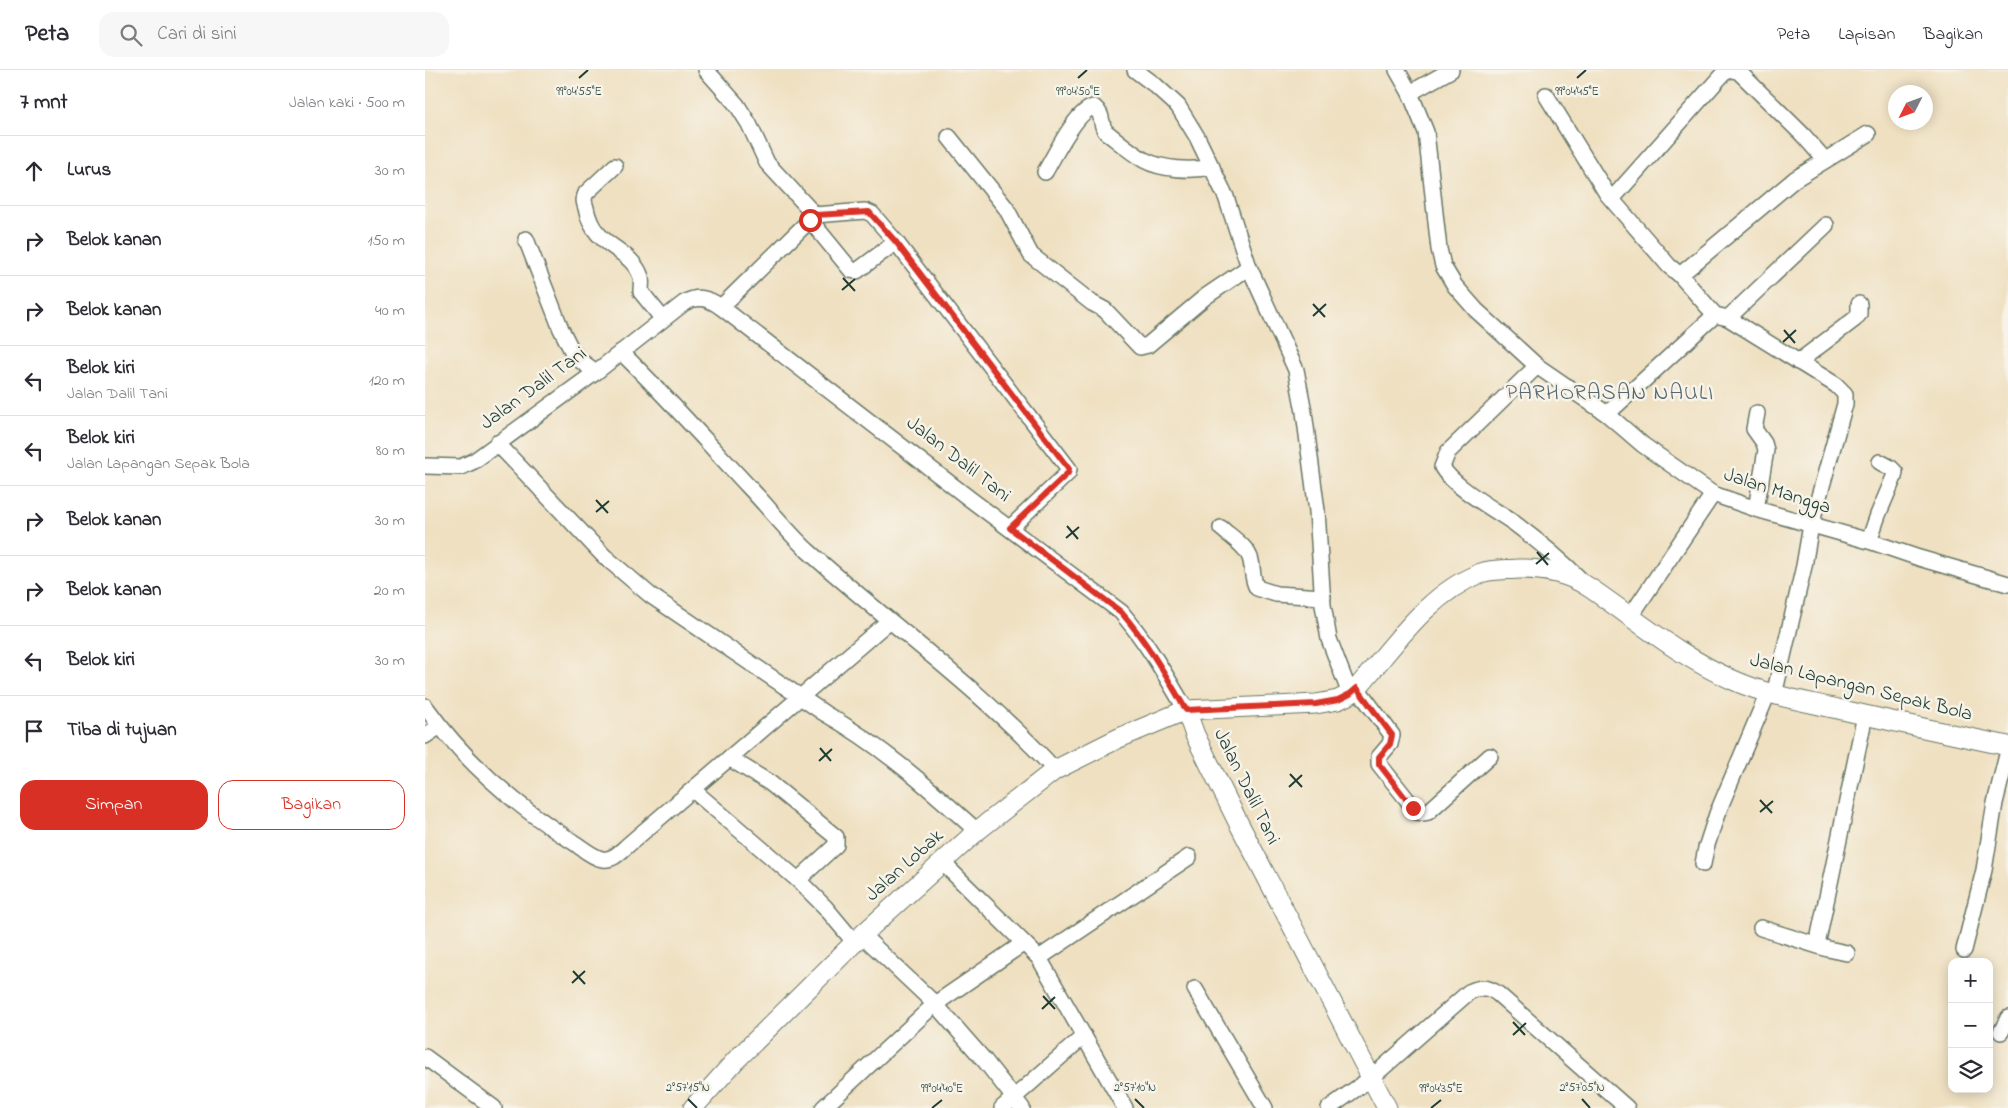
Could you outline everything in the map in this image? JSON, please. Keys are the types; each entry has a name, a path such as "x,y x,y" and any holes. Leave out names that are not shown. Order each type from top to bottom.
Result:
{"street":[{"path":"706,70 737,105 745,117 767,162 813,217 851,270 857,270 896,242"},
{"path":"1135,70 1155,84 1177,106 1197,137 1226,197 1249,266 1296,370 1304,412 1317,511 1323,597 1329,639 1353,691 1392,735 1390,744 1379,757 1379,764 1417,812 1422,814 1428,812 1490,756"},
{"name":"Jalan Mangga","path":"1397,70 1421,116 1426,132 1439,249 1443,266 1455,286 1476,310 1537,366 1607,414 1643,445 1713,494 1756,509 1869,541 2008,584"},
{"path":"1410,93 1451,70"},
{"path":"1611,199 1722,74 1730,70 1738,71 1803,135 1825,160"},
{"path":"1547,94 1611,199 1669,266 1722,316 1842,390 1846,398 1811,525 1804,566 1771,694 1717,814 1703,864"},
{"path":"1045,172 1084,111 1094,107 1099,112 1106,132 1144,160 1156,164 1198,170 1212,167"},
{"path":"1680,275 1795,179 1867,134"},
{"path":"949,137 1006,208 1031,255 1092,303 1105,310 1140,347 1148,345 1205,297 1249,266"},
{"path":"615,166 584,199 587,214 596,232 605,242 621,251 636,268 641,278 641,292 662,318"},
{"path":"721,307 813,217 869,212 896,242 1069,469 1068,473 1010,528"},
{"path":"1607,414 1826,226"},
{"path":"526,239 561,329 572,352 578,359 596,372"},
{"name":"Jalan Dalil Tani","path":"425,466 461,467 473,462 596,372 662,318 693,298 701,297 721,307 1121,612 1136,628 1186,710 1198,742 1238,822 1387,1108"},
{"path":"1798,362 1855,319 1859,314 1859,304"},
{"path":"621,352 661,392 805,548 976,693 1031,744 1055,770"},
{"path":"1537,366 1447,452 1442,467 1451,480 1488,504 1556,555 1588,586"},
{"path":"1756,509 1766,447 1754,429 1757,413"},
{"path":"497,443 604,556 649,595 824,713 853,729 912,774 977,830"},
{"path":"1869,541 1878,515 1895,478 1895,472 1880,462"},
{"path":"1630,617 1713,494"},
{"path":"1221,528 1245,550 1250,558 1254,584 1257,588 1276,594 1323,597"},
{"name":"Jalan Lapangan Sepak Bola","path":"1353,691 1398,638 1451,589 1482,573 1532,568 1559,574 1588,586 1695,661 1733,680 1771,694 2008,746"},
{"path":"425,706 458,747 503,792 549,827 603,859 614,857 889,621"},
{"path":"1186,710 1316,704 1338,700 1353,691"},
{"name":"Jalan Lobak","path":"693,1108 735,1061 859,939 977,830 1055,770 1119,738 1186,710"},
{"path":"1817,945 1865,715"},
{"path":"425,736 440,726"},
{"path":"1964,950 1984,870 1995,803 2008,751"},
{"path":"729,758 770,783 836,837 836,845 798,880"},
{"path":"693,790 798,880 859,939 935,1004 985,1060 1018,1103"},
{"path":"1039,958 1189,857"},
{"path":"942,862 1039,958 1125,1108"},
{"path":"1761,928 1847,953"},
{"path":"823,1108 935,1004 1023,943"},
{"path":"1329,1108 1371,1078 1469,992 1484,987 1490,988 1498,994 1627,1108"},
{"path":"1195,989 1265,1108"},
{"path":"2001,1032 2008,1018"},
{"path":"1002,1108 1018,1103 1084,1036"},
{"path":"425,1057 494,1108"}],"district":[{"name":"PARHORASAN NAULI","path":"1610,394"}],"route":[{"path":"810,220 815,215 869,212 896,242 1069,469 1068,473 1010,528 1121,612 1136,628 1186,710 1316,704 1338,700 1357,688 1392,735 1390,744 1379,757 1379,764 1413,808"}]}
